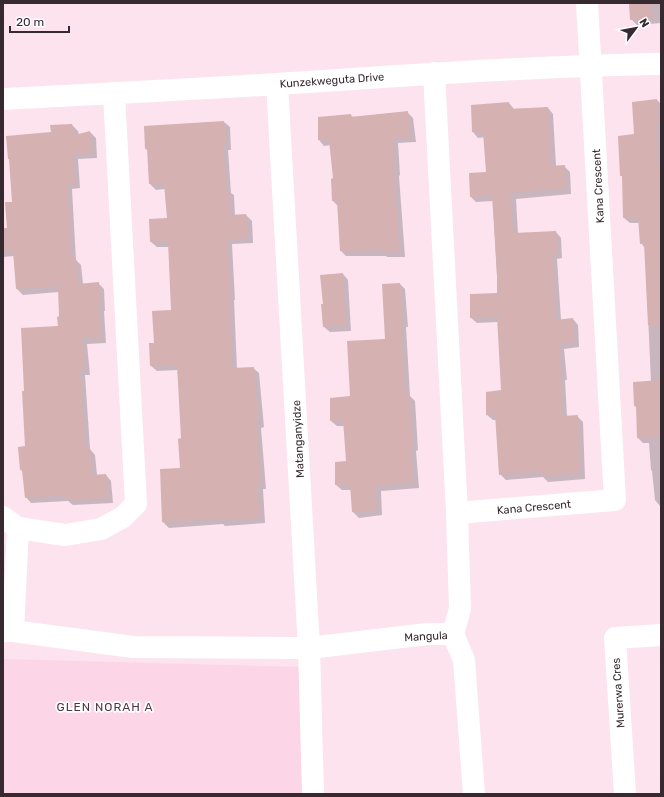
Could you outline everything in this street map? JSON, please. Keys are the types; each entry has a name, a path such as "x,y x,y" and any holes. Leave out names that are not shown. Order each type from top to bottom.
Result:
{"street":[{"path":"587,3 591,65"},
{"name":"Kunzekweguta Drive","path":"3,99 114,94 434,73 591,65 661,64"},
{"name":"Kana Crescent","path":"457,513 615,500 591,65"},
{"path":"434,73 457,513 460,609 453,634"},
{"name":"Matanganyidze","path":"277,84 310,648 313,794"},
{"path":"8,631 11,522 65,535 101,529 123,518 136,504 114,94"},
{"name":"Mangula","path":"8,631 133,647 310,648 427,634 453,634 464,660 474,794"},
{"name":"Murerwa Cres","path":"625,794 615,638 661,635"}],"shaded area":[{"path":"3,659 301,667 308,794 3,794"}],"building":[{"path":"629,3 650,3 651,18 630,20"},
{"path":"657,99 659,123 656,123 657,156 661,182 661,325 648,325 644,243 640,244 638,217 623,218 622,176 620,176 618,136 634,134 632,102"},
{"path":"509,102 509,109 548,107 550,166 565,165 566,188 510,193 513,233 556,231 557,253 552,253 556,320 573,318 574,342 559,343 562,416 578,415 580,473 542,476 542,471 499,475 495,414 486,415 486,392 501,390 497,316 470,318 470,294 497,293 497,275 492,195 470,197 469,173 486,172 483,132 472,132 471,105"},
{"path":"408,111 410,137 393,138 399,252 381,252 381,250 340,251 337,201 332,201 331,179 333,178 329,140 318,140 318,117 351,114 351,117"},
{"path":"224,121 226,144 223,144 226,189 228,189 230,215 246,214 248,238 227,239 232,368 254,367 258,422 256,422 261,484 257,484 260,518 162,522 160,469 180,468 178,439 181,438 177,365 150,366 149,343 154,343 152,311 171,310 168,241 150,242 149,219 167,218 164,184 149,184 144,126"},
{"path":"72,124 75,135 90,131 92,153 73,154 75,183 67,183 71,258 76,258 78,284 99,282 100,306 98,306 101,337 82,338 85,369 80,370 85,448 90,448 92,475 106,474 108,498 66,500 66,495 25,498 18,447 25,446 21,328 58,326 58,286 16,289 13,251 3,251 3,228 7,228 5,202 12,202 6,136 51,132 50,125"},
{"path":"343,273 346,325 323,327 321,304 323,304 320,275"},
{"path":"400,283 405,395 409,394 413,445 411,445 413,482 375,486 377,510 352,512 350,484 335,485 335,462 346,461 343,420 330,421 330,398 350,396 347,341 385,339 382,284"},
{"path":"661,380 661,436 637,438 636,406 634,406 633,382"}],"district":[{"name":"GLEN NORAH A","path":"105,707"}]}
